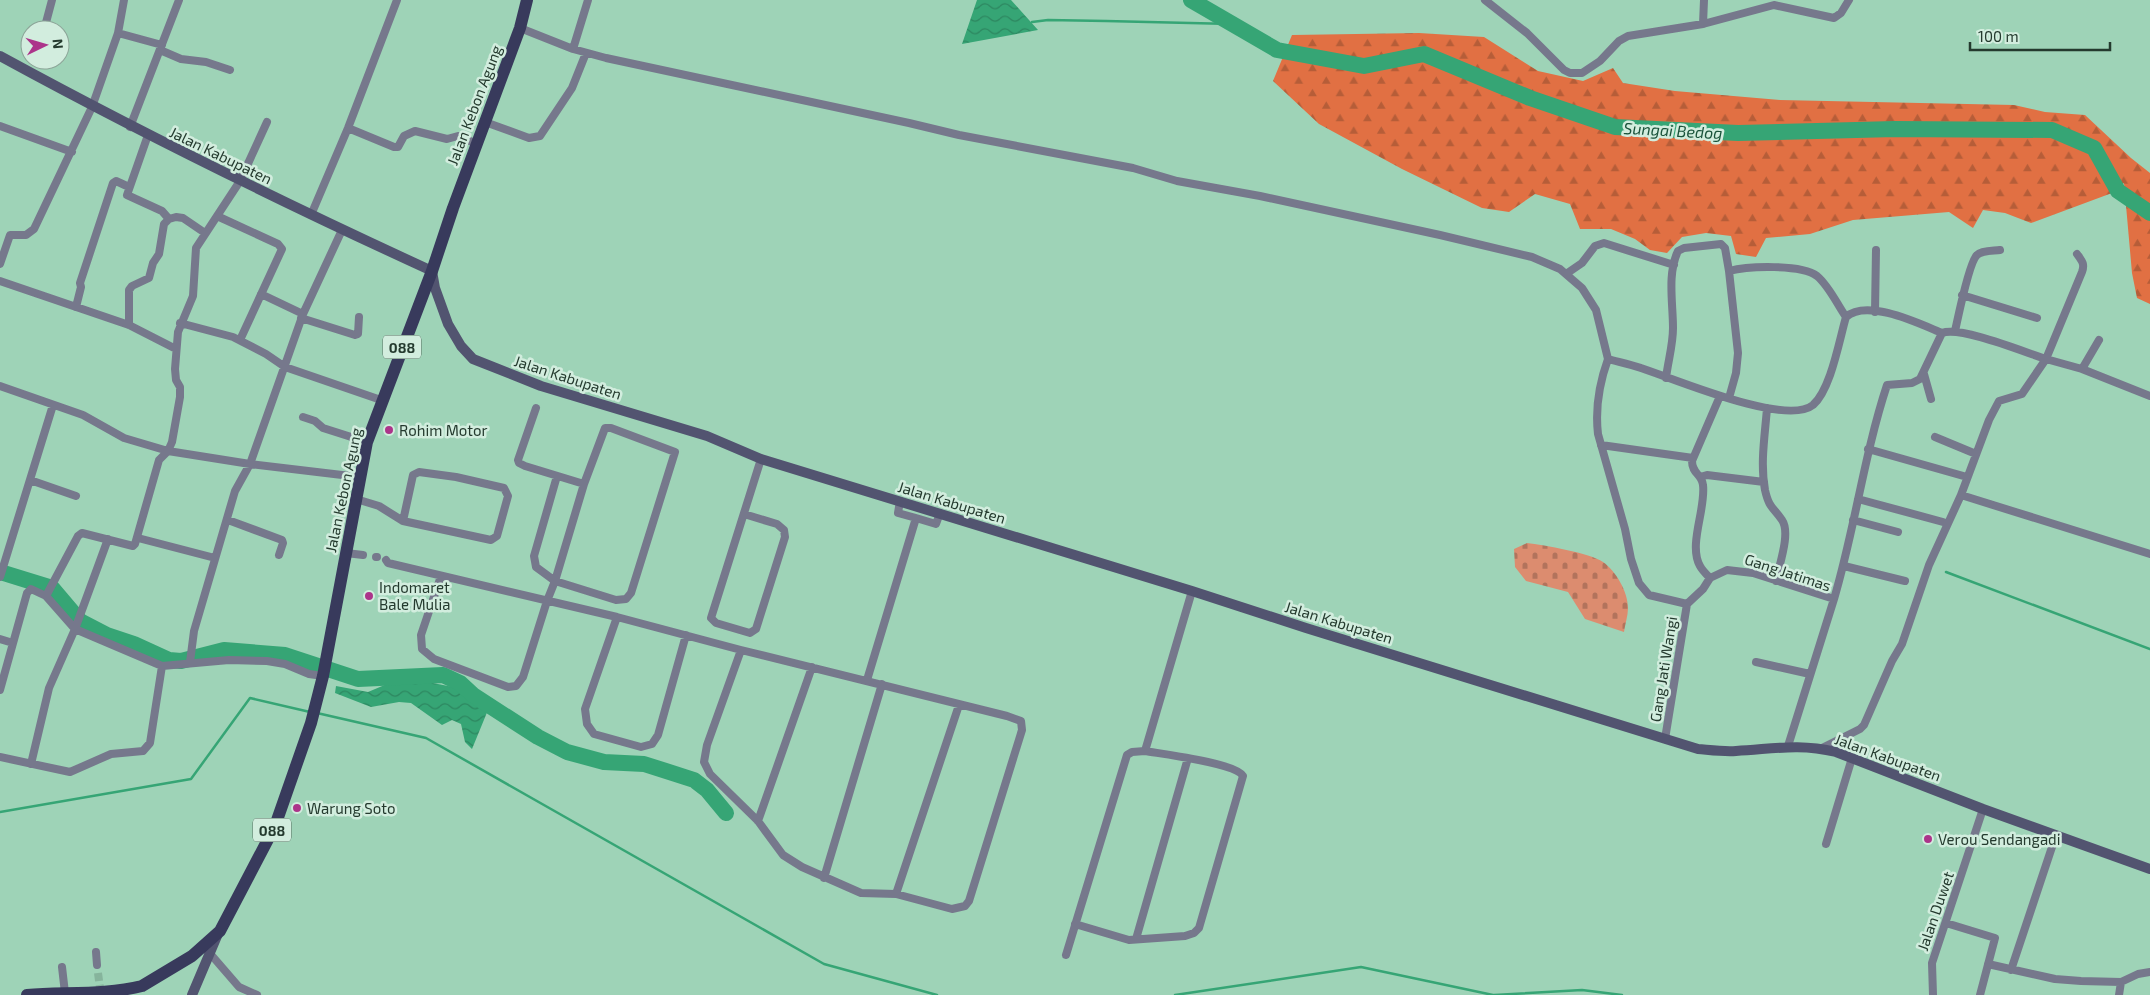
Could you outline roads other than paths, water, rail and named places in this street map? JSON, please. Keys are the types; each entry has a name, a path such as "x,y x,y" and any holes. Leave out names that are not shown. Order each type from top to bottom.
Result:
{"main road":[{"name":"Jalan Kebon Agung","path":"27,995 100,990 118,991 142,986 206,949 220,931 275,826 316,705 323,676 367,442 381,400 432,271 453,208 520,28 527,0"},
{"name":"Jalan Kabupaten","path":"0,56 130,127 342,230 432,271 435,288 448,324 461,346 473,359 541,386 707,436 761,459 1192,590 1306,628 1698,749 1734,751 1788,746 1820,749 1852,758 1983,809 2150,869"},
{"path":"192,995 206,949"}],"street":[{"path":"47,20 52,0"},
{"path":"0,264 10,235 26,235 34,229 72,152 92,106 118,33 124,0"},
{"path":"130,127 179,0"},
{"path":"312,215 397,0"},
{"path":"573,49 588,0"},
{"path":"1485,0 1527,33 1564,70 1576,74 1600,61 1619,41 1628,36 1703,24 1774,5 1834,18 1841,13 1850,0"},
{"path":"1703,24 1704,0"},
{"path":"520,28 586,53 959,135 1133,168 1194,184 1260,196 1501,248 1560,269 1582,288 1596,310 1608,359 1602,376 1597,408 1598,434 1626,529 1631,559 1642,590 1649,595 1687,604 1710,578 1700,566 1696,556 1698,529 1703,508 1703,485 1700,477 1693,470 1693,458 1720,396"},
{"path":"118,33 161,48 181,59 206,62 230,70"},
{"path":"485,122 529,138 540,136 572,88 586,53"},
{"path":"48,594 78,536 85,533 133,546 138,538 159,460 168,451 172,442 180,397 180,387 176,380 176,349 180,323 193,296 196,248 240,181 267,122"},
{"path":"0,126 72,152"},
{"path":"348,128 394,147 398,147 404,136 414,131 447,139 458,136 477,144"},
{"path":"148,135 127,193 128,196 162,211 169,219"},
{"path":"76,307 81,287 80,283 113,183 116,181 129,187"},
{"path":"218,216 281,247 281,252 240,340"},
{"path":"129,325 129,290 132,286 149,278 153,263 159,254 164,224 169,219 183,218 205,233"},
{"path":"190,662 194,631 228,520 235,490 250,464 302,316 342,230"},
{"path":"1566,274 1582,263 1590,251 1600,244 1616,246 1634,254 1674,265"},
{"path":"1666,378 1672,350 1672,280 1678,251 1684,248 1721,244 1724,248 1729,271 1738,353 1736,374 1729,398"},
{"path":"1875,312 1876,250"},
{"path":"1955,331 1962,295 1977,255 2000,250"},
{"path":"1820,749 1860,729 1864,725 1892,661 1902,644 1930,565 1995,405 2005,398 2022,394 2046,359 2084,266 2083,261 2077,254"},
{"path":"1729,271 1748,268 1799,269 1810,272 1822,281 1846,317"},
{"path":"0,281 129,325 176,349"},
{"path":"261,294 302,316 355,335 358,334 359,317"},
{"path":"1962,295 2037,318"},
{"path":"1608,359 1640,367 1720,396 1767,408 1802,410 1811,407 1822,396 1846,317 1859,311 1875,312 1892,314 1942,333 1955,331 2082,369 2150,396"},
{"path":"180,323 240,340 285,367 381,400"},
{"path":"1834,599 1844,566 1868,449 1887,385 1916,382 1924,374 1942,333"},
{"path":"2082,369 2099,340"},
{"path":"1924,374 1931,399"},
{"path":"0,386 83,415 124,438 168,451 250,464 359,477"},
{"path":"0,577 53,405"},
{"path":"536,408 518,460 519,463 584,484"},
{"path":"1767,408 1763,463 1764,482 1769,505 1781,519 1786,533 1776,580"},
{"path":"303,417 315,421 323,428 367,442"},
{"path":"441,576 421,635 422,650 434,658 508,687 516,686 523,677 546,601 555,581 584,484 606,428 611,428 675,452 631,592 626,599 616,600 555,581 536,568 534,556 557,476"},
{"path":"1935,436 1976,454"},
{"path":"1601,444 1693,458"},
{"path":"1868,449 1967,477"},
{"path":"744,514 777,524 784,530 785,537 756,629 750,633 716,624 711,618 761,459"},
{"path":"356,499 379,506 403,521 491,540 497,536 508,496 504,488 456,477 419,472 413,475 403,521"},
{"path":"1700,477 1707,474 1764,482"},
{"path":"30,480 76,496"},
{"path":"1960,495 2150,554"},
{"path":"1858,499 1943,522"},
{"path":"900,501 898,513 936,524 940,513"},
{"path":"867,680 916,518"},
{"path":"228,520 282,540 283,543 279,555"},
{"path":"1853,520 1898,532"},
{"path":"138,538 215,558"},
{"path":"31,764 49,688 74,629 108,539"},
{"path":"346,553 363,555"},
{"path":"386,560 388,563 441,576 618,616 741,650 867,680 1021,721 1023,725 969,901 965,906 952,909 896,894 861,893 824,878 783,856 758,822 710,774 704,762 707,745 741,650"},
{"path":"1844,566 1905,581"},
{"name":"Gang Jatimas","path":"1710,578 1727,570 1753,573 1834,599 1788,746"},
{"path":"0,690 29,590 34,589 48,594 74,629 162,666 180,666 190,662 229,660 278,662 309,674 323,676"},
{"path":"1145,751 1192,590"},
{"name":"Gang Jati Wangi","path":"1666,739 1687,604"},
{"path":"618,616 585,709 587,724 594,734 641,747 652,744 658,735 686,635"},
{"path":"0,639 13,643"},
{"path":"1756,662 1810,674"},
{"path":"0,757 66,772 73,771 111,754 140,752 150,743 162,666"},
{"path":"758,822 812,667"},
{"path":"824,878 882,684"},
{"path":"896,894 959,705"},
{"path":"1066,955 1127,755 1132,752 1145,751 1188,758 1241,772 1243,776 1240,794 1199,928 1194,933 1185,936 1120,938 1076,924"},
{"path":"1136,939 1188,758"},
{"path":"1826,844 1852,758"},
{"name":"Jalan Duwet","path":"1933,995 1932,963 1983,809"},
{"path":"2010,970 2056,835"},
{"path":"1946,923 1994,937 1995,941 1980,995"},
{"path":"206,949 239,987 257,995"},
{"path":"96,952 97,969"},
{"path":"1988,964 2010,970 2081,981 2121,982 2138,974 2150,972"},
{"path":"62,967 65,993"},
{"path":"2119,995 2121,982"}],"water":[{"path":"977,0 1011,0 1038,30 962,44"},
{"path":"428,682 458,688 488,710 472,749 465,742 461,724 452,720 442,725 411,703 399,702 371,707 335,693 336,686 368,692 387,684"}],"waterway":[{"name":"Sungai Bedog","path":"1191,0 1277,50 1364,66 1424,54 1530,98 1615,127 1738,133 1895,129 2052,130 2094,148 2118,191 2150,213"},
{"path":"1032,22 1048,20 1232,24"},
{"path":"0,572 52,588 80,621 107,635 134,644 169,660 181,661 224,650 285,655 358,679 443,675 460,683 473,695 538,737 567,752 604,762 644,764 694,780 707,790 726,813"},
{"path":"1946,572 2150,649"},
{"path":"0,812 191,779 250,698 310,712"},
{"path":"317,713 426,738 824,964 937,995"},
{"path":"1175,995 1361,967 1493,995"},
{"path":"1494,995 1582,990 1622,995"}],"tunnel":[{"path":"98,973 100,988"}],"place":[{"name":"Rohim Motor","path":"389,430"},
{"name":"Indomaret Bale Mulia","path":"369,596"},
{"name":"Warung Soto","path":"297,808"},
{"name":"Verou Sendangadi","path":"1928,839"}]}
